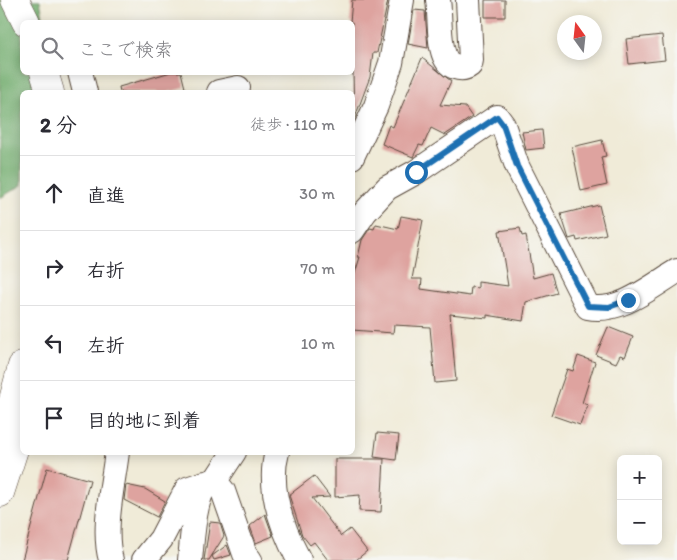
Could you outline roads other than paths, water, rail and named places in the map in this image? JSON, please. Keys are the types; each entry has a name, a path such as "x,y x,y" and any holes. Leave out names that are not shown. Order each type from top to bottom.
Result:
{"main road":[{"path":"16,0 25,20"},
{"path":"45,75 49,90"},
{"path":"0,449 20,374"},
{"path":"0,493 20,429"}],"street":[{"path":"355,151 376,106 391,63 402,0"},
{"path":"438,0 441,44 446,61 460,69 470,65 471,60 468,0"},
{"path":"81,75 84,90"},
{"path":"355,227 365,212 387,188 416,172 497,117 503,125 517,166 588,306 609,307 628,300 677,271"},
{"path":"111,560 107,548 108,527 117,455"},
{"path":"190,560 199,496 232,455"},
{"path":"277,455 272,486 289,541 299,560"},
{"path":"144,560 161,539 187,489 210,482"},
{"path":"210,482 223,491 245,554 250,560"}]}
